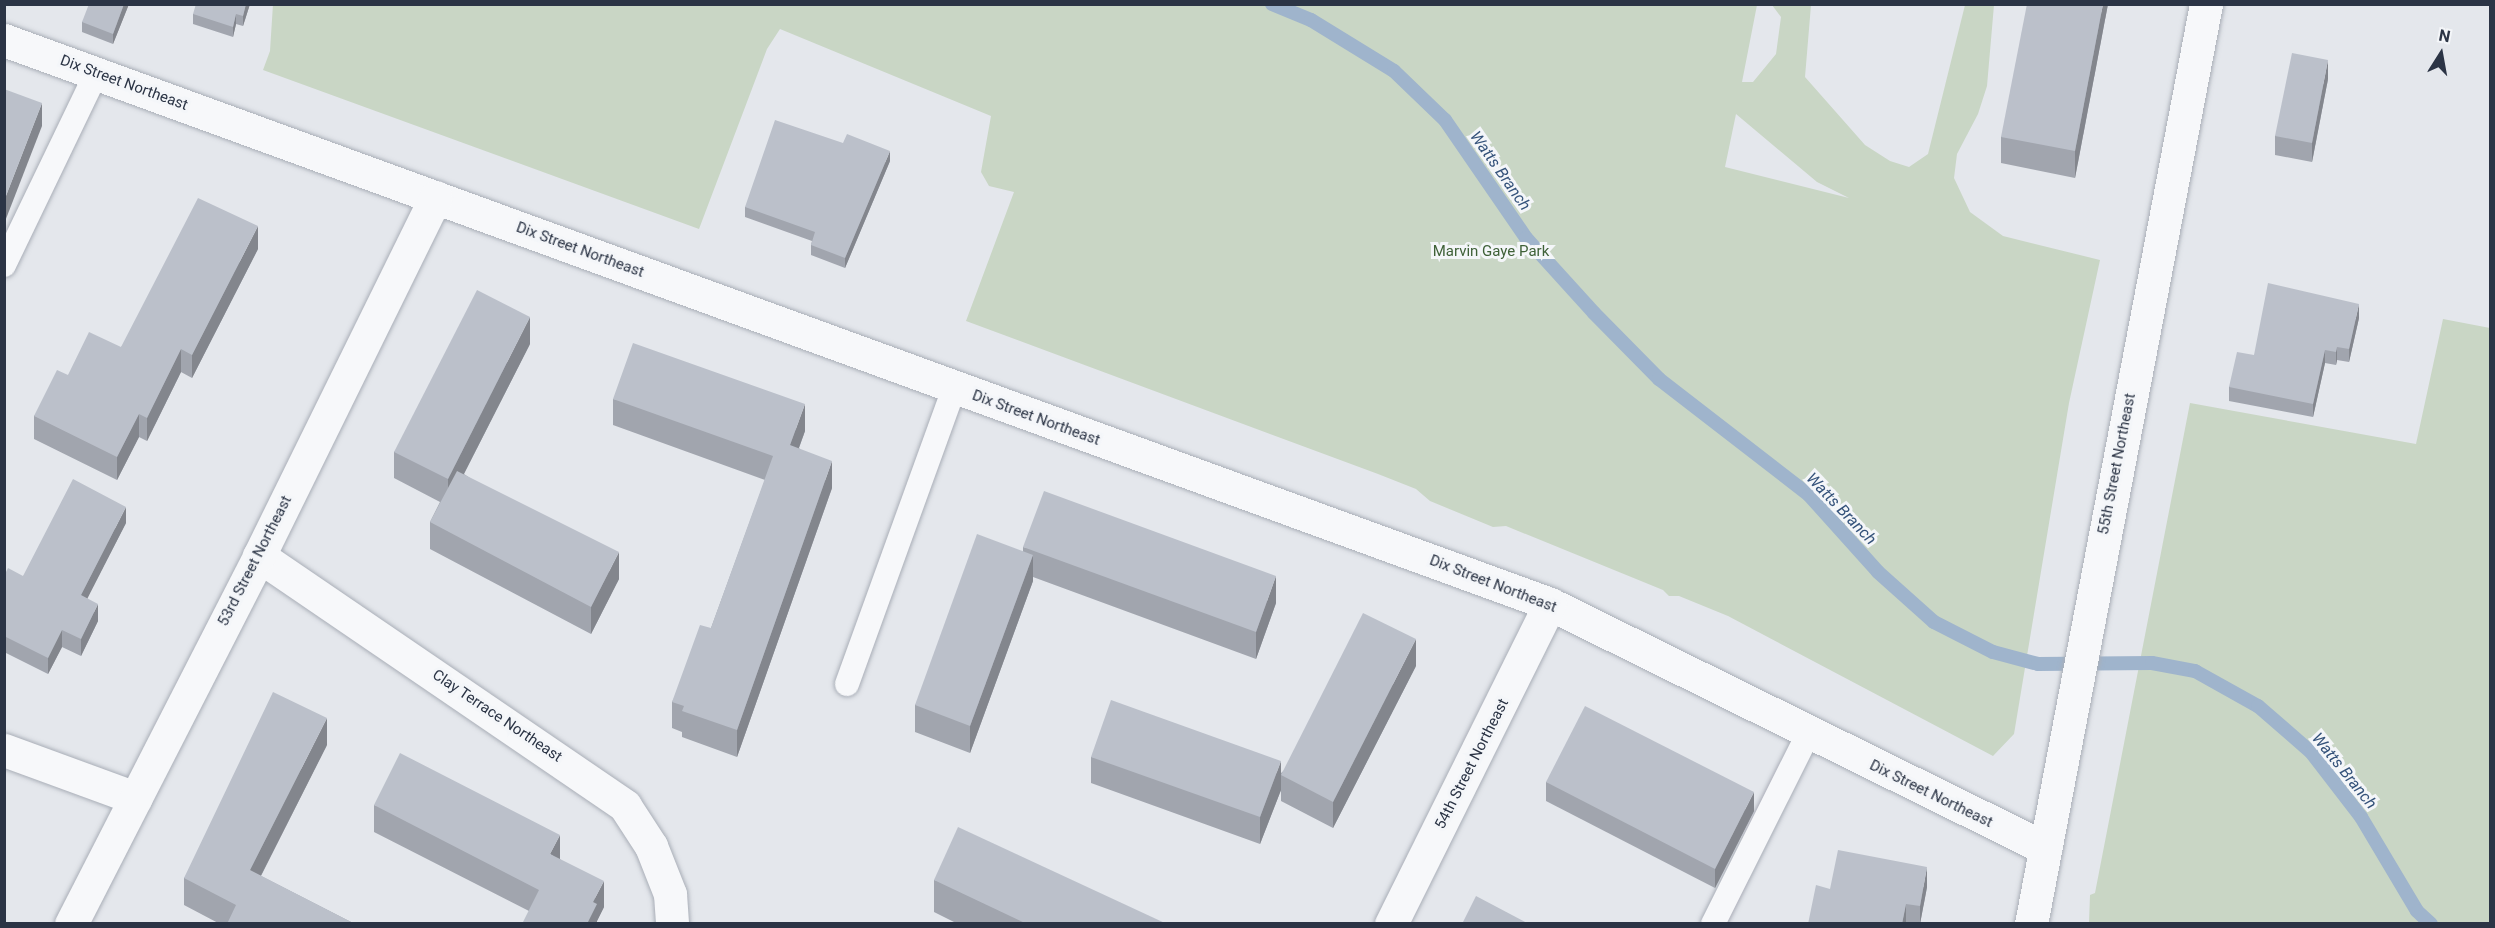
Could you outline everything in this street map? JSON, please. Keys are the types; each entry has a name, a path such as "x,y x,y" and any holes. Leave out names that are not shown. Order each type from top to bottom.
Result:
{"street":[{"name":"55th Street Northeast","path":"2031,924 2097,565 2206,4"},
{"name":"Dix Street Northeast","path":"4,40 954,389 1550,604 1808,734 2045,848"},
{"name":"53rd Street Northeast","path":"71,924 259,556 436,197"},
{"name":"Clay Terrace Northeast","path":"259,556 625,806 651,846 670,894 672,924"},
{"name":"54th Street Northeast","path":"1391,924 1550,604"},
{"path":"4,750 135,798"}],"lane":[{"path":"4,265 96,74"},
{"path":"847,684 954,389"},
{"path":"1713,924 1808,734"}],"green space":[{"name":"Marvin Gaye Park","path":"273,4 1757,5 1742,82 1753,82 1776,54 1781,17 1772,5 1811,5 1805,77 1865,145 1890,161 1909,167 1928,154 1965,5 1994,5 1987,86 1978,114 1957,154 1954,178 1970,212 2003,236 2100,260 2069,403 2014,734 1993,756 1728,616 1679,596 1669,596 1663,590 1506,526 1493,527 1430,501 1416,489 1378,474 966,321 1014,192 989,186 981,172 991,116 780,29 767,49 699,229 263,70 270,51","holes":["1736,114 1817,182 1849,198 1725,167"]},
{"path":"2443,319 2490,328 2490,923 2089,923 2090,895 2095,893 2190,403 2416,444"}],"building":[{"path":"89,4 124,4 113,34 82,22"},
{"path":"196,4 246,4 243,16 236,14 233,27 193,14"},
{"path":"2027,4 2103,4 2075,151 2001,137"},
{"path":"2292,53 2328,60 2312,143 2275,136"},
{"path":"4,89 42,103 4,201"},
{"path":"775,120 843,143 847,134 890,151 845,258 811,245 815,232 745,207"},
{"path":"198,198 258,226 192,355 181,349 147,418 139,414 117,457 34,416 57,370 68,375 89,332 121,347"},
{"path":"2268,283 2359,304 2349,349 2337,347 2336,352 2325,350 2313,404 2229,387 2237,352 2254,355"},
{"path":"477,290 530,317 448,479 394,452"},
{"path":"633,343 805,404 790,445 832,461 737,730 682,711 684,706 672,702 700,625 711,628 773,456 613,399"},
{"path":"457,471 619,552 591,607 430,522"},
{"path":"73,479 126,507 81,595 98,604 81,639 62,630 48,658 4,636 4,576 8,568 23,576"},
{"path":"1044,491 1276,576 1256,632 1023,547"},
{"path":"977,534 1033,555 970,726 915,705"},
{"path":"1363,613 1416,639 1333,802 1281,775"},
{"path":"273,692 327,718 250,870 355,924 227,924 236,905 184,878"},
{"path":"1111,700 1281,761 1260,817 1091,757"},
{"path":"1585,706 1754,792 1715,869 1546,782"},
{"path":"400,753 560,835 550,854 604,881 593,902 597,904 587,924 522,924 539,890 374,805"},
{"path":"958,827 1167,924 1027,924 934,880"},
{"path":"1838,850 1927,867 1920,906 1906,904 1902,924 1808,924 1816,885 1830,889"},
{"path":"1476,896 1529,924 1462,924"}],"waterway":[{"name":"Watts Branch","path":"1272,4 1311,20 1394,71 1445,120 1526,238 1594,313 1659,379 1809,495 1878,572 1934,622 1993,652 2038,664 2152,663 2195,671 2258,706 2311,752 2361,817 2417,911 2431,924"}]}
